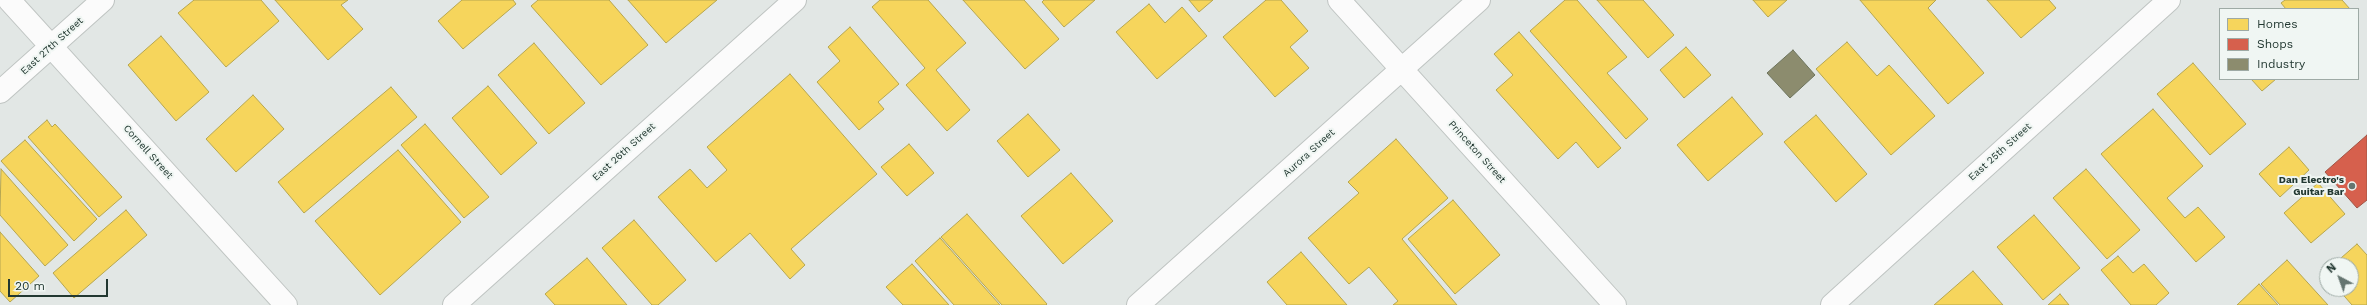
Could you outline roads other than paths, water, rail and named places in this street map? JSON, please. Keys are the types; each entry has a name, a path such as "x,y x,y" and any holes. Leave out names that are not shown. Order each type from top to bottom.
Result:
{"street":[{"name":"Cornell Street","path":"9,0 286,305"},
{"name":"East 27th Street","path":"0,92 103,0"},
{"name":"East 26th Street","path":"454,305 795,0"},
{"name":"Princeton Street","path":"1339,0 1615,305"},
{"name":"Aurora Street","path":"1138,305 1479,0"},
{"name":"East 25th Street","path":"1832,305 2169,0"}],"place":[{"name":"Dan Electro's Guitar Bar","path":"2352,186"}]}
